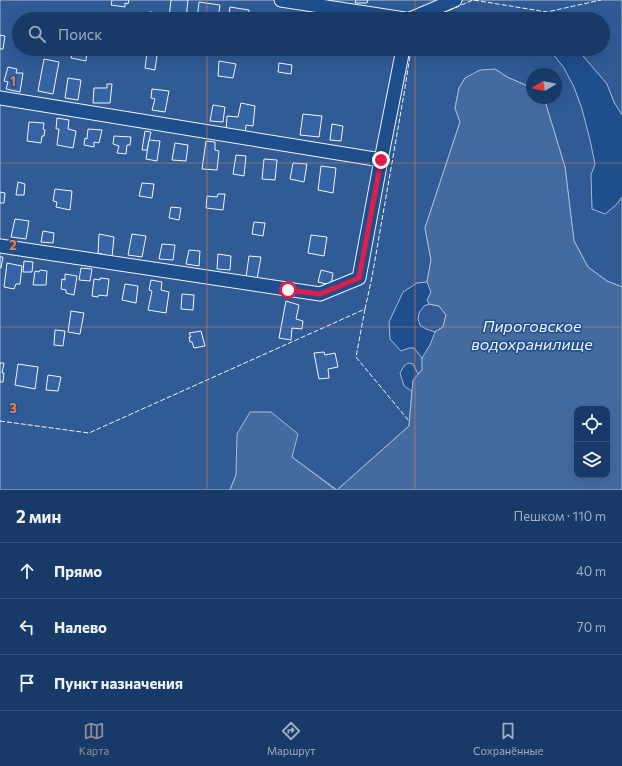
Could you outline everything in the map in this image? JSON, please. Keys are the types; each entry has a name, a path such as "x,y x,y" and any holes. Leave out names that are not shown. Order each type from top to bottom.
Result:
{"lane":[{"path":"281,0 359,12"},
{"path":"427,12 455,0"},
{"path":"0,246 320,294 359,278 402,56"},
{"path":"0,98 381,160"}],"shaded area":[{"path":"0,0 622,0 622,115 614,102 607,84 583,56 610,56 610,12 12,12 12,56 555,56 564,68 574,87 582,109 595,164 591,175 592,209 605,214 616,205 622,197 622,287 607,281 588,267 574,241 565,167 546,104 562,104 562,68 526,68 526,85 507,77 495,69 465,78 459,88 455,108 460,122 425,228 431,260 427,282 417,283 403,292 389,322 390,339 401,351 414,348 422,358 423,370 418,374 413,364 408,363 404,366 400,373 404,386 412,391 409,426 337,490 292,457 241,443 236,475 230,490 0,490"},
{"path":"429,304 439,306 446,315 443,327 435,332 420,325 418,319 419,313 424,306"}],"water":[{"name":"Пироговское водохранилище","path":"495,69 507,77 526,85 526,104 546,104 565,167 574,241 588,267 607,281 622,287 622,490 337,490 409,426 413,380 422,370 422,358 430,345 435,332 443,327 446,315 439,306 429,304 427,300 431,292 427,282 431,260 425,228 460,122 455,108 459,88 465,78 480,70"},
{"path":"250,412 271,412 298,434 292,457 336,490 230,490 236,475 237,434"}],"building":[{"path":"112,0 129,0 128,4 125,3 125,7 111,5"},
{"path":"171,0 188,0 187,12 170,12"},
{"path":"356,0 368,0 367,3 355,3"},
{"path":"199,2 220,5 219,12 198,12"},
{"path":"230,7 249,10 249,12 229,12"},
{"path":"0,35 5,36 3,49 0,49"},
{"path":"71,56 86,56 86,61 71,58"},
{"path":"147,56 157,56 155,70 145,68"},
{"path":"44,59 59,62 53,94 38,91"},
{"path":"219,61 236,64 233,78 218,76"},
{"path":"279,63 292,65 291,74 278,72"},
{"path":"8,67 17,69 16,73 23,73 20,92 6,89 8,82 4,81"},
{"path":"68,78 81,80 78,100 65,98"},
{"path":"107,84 112,84 110,103 93,103 94,88 107,88"},
{"path":"152,89 169,91 165,112 152,110 155,99 151,98"},
{"path":"241,103 255,106 253,126 246,125 245,135 226,132 227,116 238,117"},
{"path":"213,105 225,107 223,122 210,121"},
{"path":"303,114 322,116 319,137 300,135"},
{"path":"57,118 69,120 68,129 76,131 73,148 57,145 59,129 56,129"},
{"path":"29,122 44,123 43,129 45,130 41,143 27,141"},
{"path":"332,124 343,126 341,141 330,140"},
{"path":"88,129 102,130 99,143 94,142 94,147 84,145 85,138 87,139"},
{"path":"145,131 151,132 147,150 142,150"},
{"path":"114,136 131,137 130,145 127,145 126,154 117,153 119,146 113,144"},
{"path":"149,140 160,141 157,161 146,159"},
{"path":"206,141 215,142 215,150 219,151 217,170 202,169"},
{"path":"175,143 188,145 186,161 172,160"},
{"path":"236,155 246,156 244,176 233,174"},
{"path":"264,159 277,160 275,180 262,179"},
{"path":"293,163 307,164 304,182 290,179"},
{"path":"321,166 336,168 333,193 318,190"},
{"path":"18,182 25,184 24,195 16,195"},
{"path":"142,183 154,184 152,198 139,196"},
{"path":"55,189 72,191 70,210 56,207 57,202 53,201"},
{"path":"0,192 5,193 4,203 0,203"},
{"path":"218,194 225,194 223,210 206,208 207,196 217,197"},
{"path":"171,207 181,208 179,220 169,218"},
{"path":"15,219 29,221 26,239 11,237"},
{"path":"254,222 265,223 263,236 252,234"},
{"path":"43,231 54,233 53,243 41,242"},
{"path":"99,234 114,237 112,257 98,253"},
{"path":"132,234 146,236 142,257 128,255"},
{"path":"311,235 327,237 324,256 308,253"},
{"path":"162,244 175,245 173,260 159,259"},
{"path":"189,250 200,251 199,266 186,264"},
{"path":"218,254 231,256 230,270 217,269"},
{"path":"249,256 261,257 257,279 246,277"},
{"path":"0,257 3,257 1,268 0,268"},
{"path":"24,261 33,262 32,272 23,272"},
{"path":"7,263 22,266 20,284 16,284 14,289 4,287"},
{"path":"81,268 92,269 90,281 79,280"},
{"path":"40,270 47,271 46,285 33,285 35,271 39,272"},
{"path":"321,270 333,273 331,285 318,282"},
{"path":"65,274 77,276 74,295 66,293 66,290 61,289 62,279 65,280"},
{"path":"100,278 109,279 107,296 92,296 94,279 100,280"},
{"path":"151,280 162,282 161,290 169,292 166,313 148,310 152,291 149,290"},
{"path":"125,284 138,286 136,303 122,300"},
{"path":"182,294 194,295 193,310 181,309"},
{"path":"286,301 299,305 296,319 303,321 302,329 292,328 291,340 279,338"},
{"path":"71,311 84,313 80,334 68,332"},
{"path":"55,330 65,331 63,346 54,345"},
{"path":"201,331 205,346 194,348 192,342 190,342 189,337 191,337 189,333"},
{"path":"324,352 325,355 335,353 338,367 328,369 329,378 319,379 314,353"},
{"path":"0,363 4,363 2,373 4,373 3,382 0,382"},
{"path":"18,364 38,367 35,389 15,385"},
{"path":"48,375 61,377 58,391 46,390"}],"fence":[{"path":"445,12 473,0 547,12"},
{"path":"547,12 601,0"},
{"path":"0,421 89,433 365,309 372,277 410,56"},
{"path":"365,309 356,357 409,421"}],"route":[{"path":"288,290 320,294 359,278 381,160"}]}
